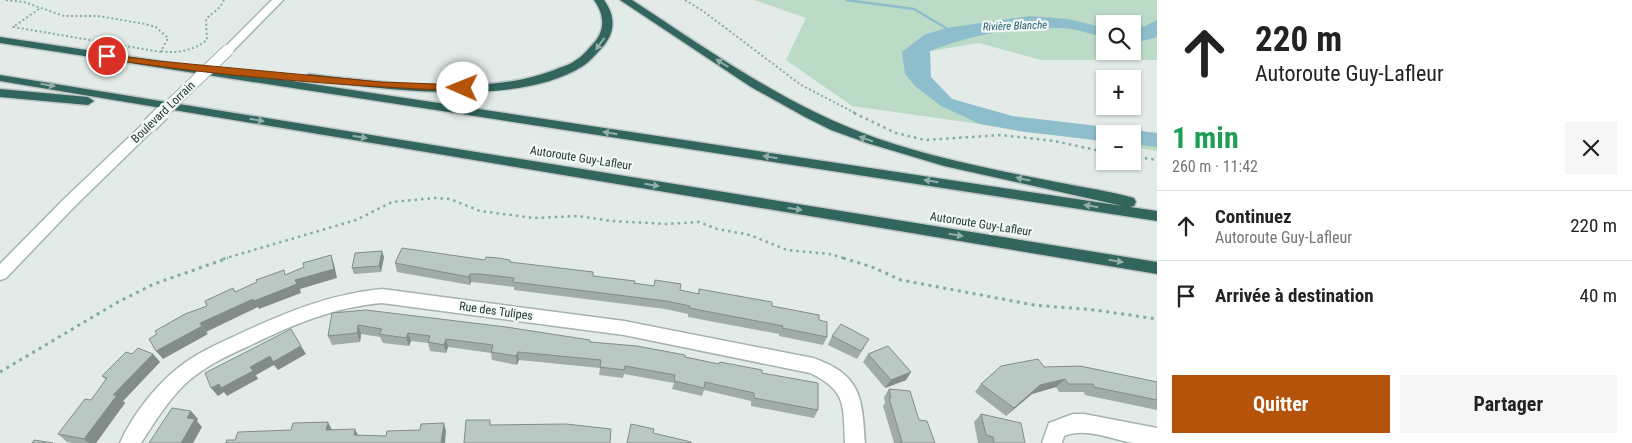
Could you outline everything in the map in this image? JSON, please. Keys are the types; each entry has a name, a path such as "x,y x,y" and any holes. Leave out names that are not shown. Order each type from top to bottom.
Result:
{"highway":[{"path":"0,40 412,87 474,88 512,85 540,79 561,72 580,62 596,50 604,38 609,22 606,11 599,0"},
{"path":"625,0 768,92 808,114 848,132 904,151 954,164 1157,209"},
{"path":"160,58 1157,216"},
{"name":"Autoroute Guy-Lafleur","path":"0,78 1157,268"},
{"path":"0,93 209,112"}],"street":[{"name":"Boulevard Lorrain","path":"0,266 69,203 278,0"},
{"name":"Boulevard Lorrain","path":"0,274 69,203"},
{"name":"Rue des Tulipes","path":"130,443 168,389 188,370 201,362 253,335 309,311 355,298 382,296 624,328 813,366 835,376 849,393 853,404 855,443"},
{"path":"1052,443 1056,430 1073,423 1157,438"}],"path":[{"path":"6,0 24,2 64,16 101,16 151,25 168,38 160,49 160,58"},
{"path":"40,9 13,27 160,58 204,43 207,37 206,18 220,7 224,0"},
{"path":"685,0 703,11 780,71 843,108 896,133 925,140 1001,136 1054,140 1096,151"},
{"path":"1141,157 1157,160"},
{"path":"0,372 118,302 154,284 211,264 356,220 392,202 435,198 450,199 480,211 534,218 578,216 612,221 666,224 699,222 717,229 750,235 787,250 830,254 872,267 901,280 1034,305 1095,310 1157,319"}],"green space":[{"path":"754,0 1157,0 1157,60 1141,60 1141,15 1096,15 1096,60 1041,60 979,43 930,51 930,77 952,99 1012,116 1096,126 1096,141 852,106 786,60 806,18"},
{"path":"1141,131 1157,133 1157,151 1141,148"}],"water":[{"name":"Rivière Blanche","path":"1030,16 1068,19 1096,26 1096,35 1071,29 1017,29 981,35 930,51 931,77 952,99 1012,116 1096,126 1096,140 1025,132 980,124 941,106 915,86 905,74 902,52 924,35 946,28"},
{"path":"1157,20 1157,37 1141,41 1141,27"},
{"name":"Rivière Blanche","path":"1141,131 1157,133 1157,147 1141,145"}],"building":[{"path":"402,248 485,260 486,257 498,258 510,260 510,262 593,272 593,276 635,281 634,283 654,286 655,280 681,284 680,290 699,294 699,289 772,302 772,306 819,315 819,320 827,322 827,337 782,328 783,326 689,308 690,306 666,301 513,282 514,278 480,274 470,274 469,277 395,263"},
{"path":"382,251 379,266 352,268 355,253"},
{"path":"331,255 334,269 295,280 297,284 254,301 253,299 200,323 202,326 156,351 149,339 157,334 155,331 185,314 207,306 205,301 233,288 235,292 257,282 256,280 284,270 285,275 304,267 303,263"},
{"path":"366,310 506,327 590,340 590,342 637,346 685,355 685,357 719,364 720,362 762,370 762,373 818,383 818,410 754,398 754,393 705,382 704,388 674,381 675,375 625,366 624,370 600,367 601,360 518,352 516,356 491,352 493,345 446,339 444,345 428,342 430,336 408,333 406,338 379,334 382,329 358,325 357,333 328,336 332,313"},
{"path":"841,324 869,339 861,351 832,336"},
{"path":"291,329 301,346 273,362 270,356 250,367 253,371 221,388 219,384 211,388 205,373"},
{"path":"888,346 911,372 891,380 868,354"},
{"path":"138,348 153,354 113,395 117,395 84,439 58,434 85,399 91,400 107,378 102,376 126,352 132,354"},
{"path":"1038,359 1044,367 1080,366 1157,382 1157,400 1094,387 1093,384 1068,384 1065,379 1040,385 1014,408 981,384 1001,366"},
{"path":"889,389 910,391 919,420 927,421 935,443 900,443 902,442 889,398 891,398"},
{"path":"172,408 191,411 187,418 195,419 181,443 149,443"},
{"path":"981,414 1021,423 1025,443 994,443 993,437 986,435"},
{"path":"466,420 490,420 490,425 566,424 611,429 610,443 464,443"},
{"path":"328,422 326,430 355,429 354,435 386,436 387,431 420,430 421,424 444,423 441,443 226,443 227,440 235,440 238,432 291,430 293,423"},
{"path":"631,424 654,429 653,433 691,443 627,443"},
{"path":"34,440 53,443 32,443"}],"waterway":[{"path":"846,0 914,9 946,28"}],"route":[{"path":"107,56 158,64 381,84 463,88"}]}
